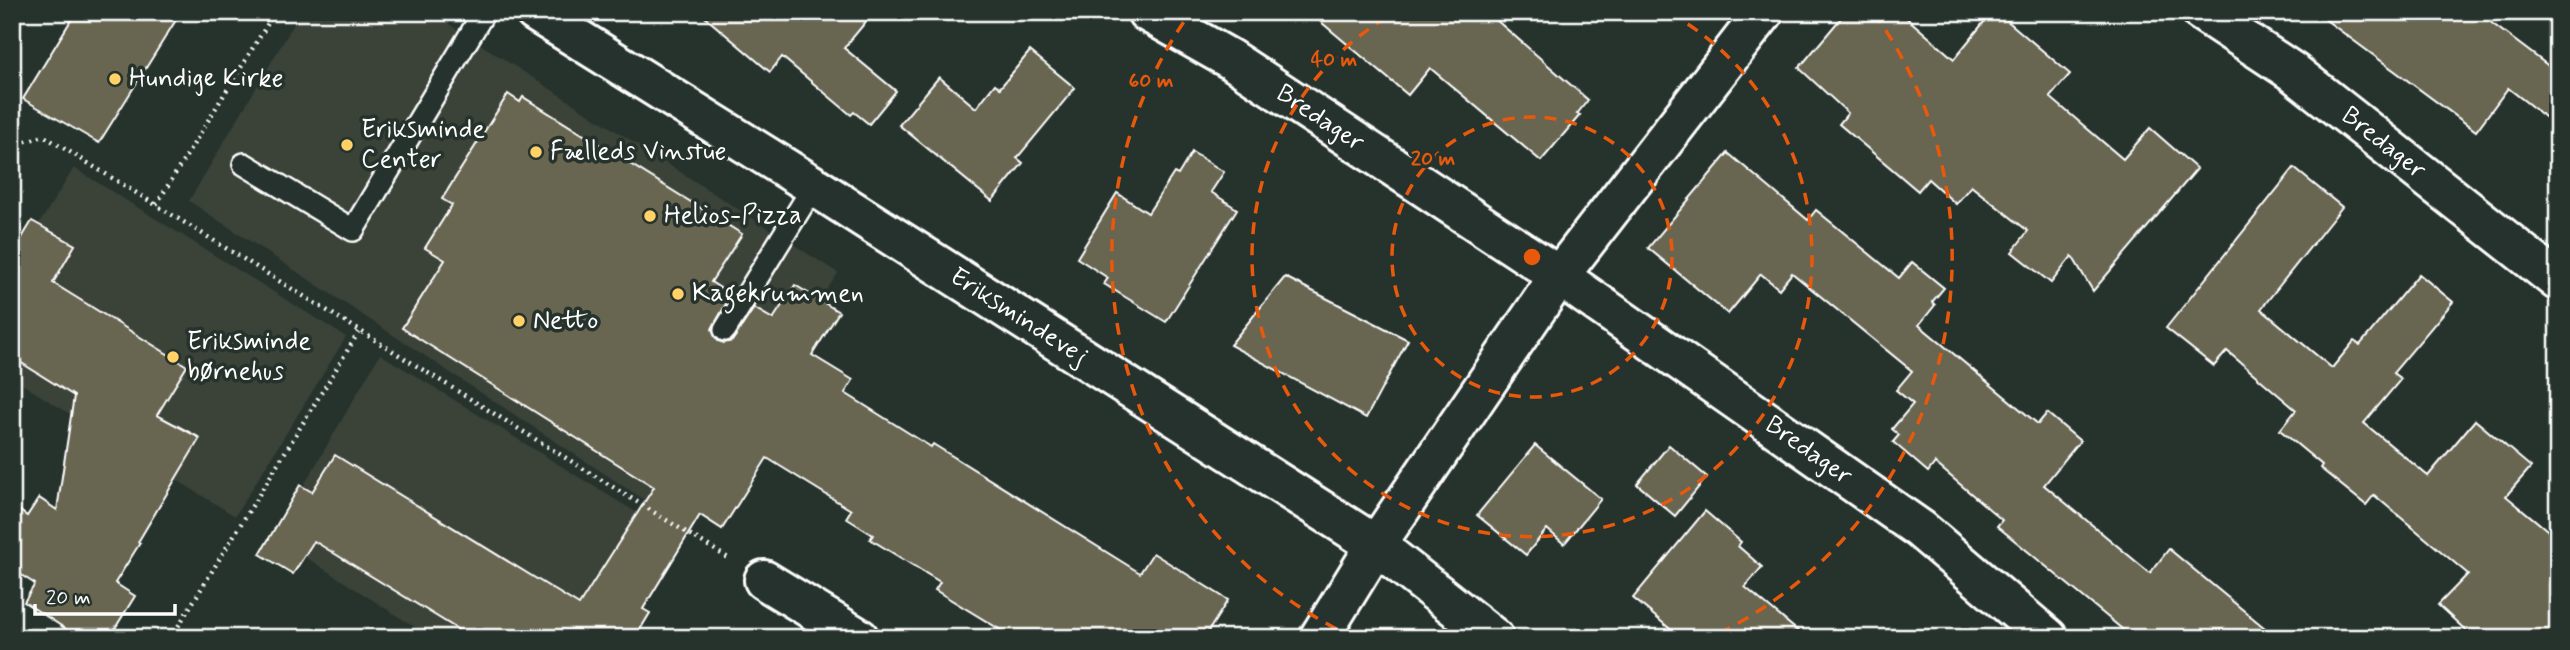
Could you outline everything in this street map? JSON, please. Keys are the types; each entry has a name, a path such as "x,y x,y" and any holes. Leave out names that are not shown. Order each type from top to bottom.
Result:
{"street":[{"name":"Eriksmindevej","path":"535,12 814,186 1376,545 1494,638"},
{"name":"Bredager","path":"1147,12 1230,59 1559,276 1920,529 2048,638"},
{"path":"1319,638 1376,545 1559,276 1764,12"},
{"name":"Bredager","path":"2202,12 2293,72 2558,281"},
{"path":"764,580 859,638"}],"lane":[{"path":"244,164 353,230 484,12"},
{"path":"724,330 814,186"}],"path":[{"path":"12,145 44,136 156,205"},
{"path":"171,638 360,330 764,580"}],"shaded area":[{"path":"301,12 430,12 838,273 675,520 189,201"},
{"name":"Eriksminde børnehus","path":"74,168 346,337 235,516 12,378 12,267"},
{"name":"Eriksminde børnehus","path":"380,354 642,516 567,638 432,638 274,537"}],"building":[{"path":"76,12 181,12 99,143 23,99"},
{"path":"699,12 874,12 844,48 896,91 869,124 854,112 851,115 782,57 770,72"},
{"path":"1309,12 1487,12 1588,100 1577,114 1580,115 1541,161 1430,68 1408,95"},
{"path":"1846,12 1900,12 1954,59 1992,12 1997,12 2070,74 2050,97 2123,159 2150,128 2197,169 2093,291 2072,256 2051,283 2012,252 2028,231 1971,186 1956,204 1928,179 1918,191 1839,124 1848,113 1799,68"},
{"path":"2315,12 2477,12 2558,73 2558,127 2508,88 2476,131"},
{"path":"1030,51 1075,88 1017,158 1023,163 992,201 899,125 939,77 976,108 995,84 1000,88"},
{"path":"508,94 520,102 523,97 742,234 711,282 731,295 712,329 718,341 732,341 754,308 773,319 795,285 839,312 812,355 853,380 845,393 931,447 933,444 1140,573 1153,553 1228,600 1204,638 1014,638 935,590 940,582 870,539 873,535 846,518 851,510 767,458 722,529 700,515 643,609 650,613 635,638 472,638 314,541 293,574 260,554 300,485 312,492 335,455 579,605 654,487 402,328 445,260 425,248 452,205 442,199"},
{"path":"1192,152 1224,172 1211,192 1237,209 1166,322 1104,284 1108,278 1077,258 1117,193 1148,213 1174,173 1178,175"},
{"path":"1728,153 1808,220 1816,210 1899,278 1912,262 1944,288 1932,302 1935,305 1919,325 2038,424 2047,413 2080,441 2044,485 2150,573 2169,549 2277,638 2133,638 1997,526 2002,520 1935,463 1928,472 1893,442 1899,435 1892,429 1913,404 1896,390 1912,371 1792,273 1779,289 1761,274 1728,314 1648,248"},
{"path":"2294,168 2342,207 2261,309 2332,368 2354,341 2360,345 2419,274 2453,302 2393,373 2401,379 2364,423 2428,476 2475,420 2531,467 2506,496 2558,539 2558,638 2474,638 2438,605 2468,574 2374,495 2366,505 2320,468 2322,465 2280,430 2296,410 2227,351 2214,366 2166,328"},
{"path":"32,221 75,245 53,283 187,366 157,415 200,438 115,583 135,596 109,638 80,638 24,602 35,584 12,569 12,505 27,516 39,498 57,510 74,396 12,357 12,254"},
{"path":"1285,277 1408,340 1366,418 1230,345"},
{"path":"1535,445 1601,499 1564,544 1547,529 1526,555 1477,515"},
{"path":"1669,445 1707,477 1675,516 1637,484"},
{"path":"1705,511 1741,542 1738,546 1762,567 1745,587 1806,638 1681,638 1633,598"}],"place":[{"name":"Hundige Kirke","path":"115,79"},
{"name":"Eriksminde Center","path":"347,145"},
{"name":"Fælleds Vinstue","path":"536,152"},
{"name":"Helios-Pizza","path":"650,216"},
{"name":"Kagekrummen","path":"678,294"},
{"name":"Netto","path":"519,321"},
{"name":"Eriksminde børnehus","path":"173,357"}]}
